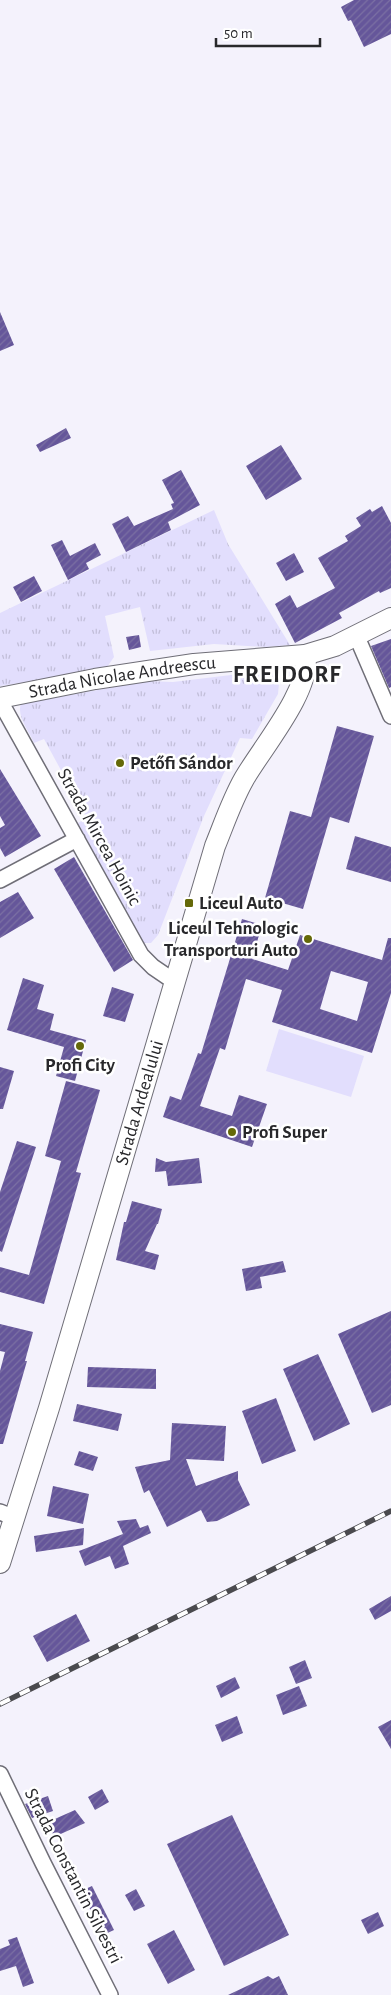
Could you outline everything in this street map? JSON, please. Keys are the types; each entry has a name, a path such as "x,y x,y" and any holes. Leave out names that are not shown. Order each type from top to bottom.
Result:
{"street":[{"name":"Strada Nicolae Andreescu","path":"0,699 95,679 194,664 305,655 335,646 391,618"},
{"path":"357,636 391,716"},
{"name":"Strada Ardealului","path":"0,1563 8,1515 175,982 215,846 244,780 301,686 306,662 305,655"},
{"name":"Strada Mircea Hoinic","path":"0,699 141,955 153,967 175,982"},
{"path":"0,880 77,839"},
{"name":"Strada Constantin Silvestri","path":"0,1774 43,1864 110,1995"}],"green space":[{"path":"214,510 228,544 290,645 265,647 214,644 150,651 140,607 105,616 114,657 105,670 0,686 0,613"},
{"path":"265,671 272,673 279,683 278,694 252,739 240,738 204,816 158,935 151,943 143,943 78,823 87,818 44,739 34,743 20,713 21,704 147,681 173,682"},
{"path":"279,1029 364,1056 351,1097 266,1071"}],"building":[{"path":"354,0 391,0 391,34 364,47 351,20 348,21 341,7"},
{"path":"0,312 14,345 0,351"},
{"path":"66,428 71,438 40,452 36,445"},
{"path":"281,445 302,479 266,500 246,466"},
{"path":"181,470 200,505 168,522 171,530 126,552 112,524 128,516 134,526 173,509 171,504 174,503 162,480"},
{"path":"382,506 391,523 391,588 380,593 379,591 339,613 342,618 295,643 275,604 290,595 297,608 335,588 318,558 348,541 345,536 361,526 356,518 370,509 372,512"},
{"path":"62,540 70,556 95,543 101,555 86,563 89,569 68,580 51,545"},
{"path":"294,553 304,572 286,581 276,563"},
{"path":"34,576 42,591 21,602 13,587"},
{"path":"139,635 141,647 129,650 126,637"},
{"path":"391,639 391,687 389,688 371,646"},
{"path":"337,726 374,736 349,823 330,817 303,909 265,898 290,811 311,817"},
{"path":"0,769 41,836 5,857 0,848 0,828 5,825 0,816"},
{"path":"355,836 391,847 391,882 346,869"},
{"path":"74,857 133,960 114,972 54,869"},
{"path":"18,892 34,918 0,938 0,902"},
{"path":"242,919 262,925 252,959 288,970 300,935 382,960 388,938 391,938 391,993 372,1053 272,1022 282,990 246,979 225,1050 220,1048 200,1106 232,1116 239,1095 267,1104 252,1147 163,1117 170,1096 181,1100 198,1053 201,1054","holes":["331,971 368,982 357,1021 320,1009"]},
{"path":"23,978 44,985 37,1009 54,1014 50,1030 86,1040 75,1081 56,1076 64,1047 7,1030"},
{"path":"112,987 134,994 125,1022 103,1016"},
{"path":"0,1067 14,1071 3,1109 0,1109"},
{"path":"66,1081 100,1090 76,1172 81,1173 44,1304 0,1292 0,1267 29,1275 61,1161 45,1156"},
{"path":"17,1141 36,1147 2,1252 0,1251 0,1192"},
{"path":"156,1158 166,1162 199,1158 202,1183 168,1186 166,1171 155,1172"},
{"path":"132,1201 162,1209 158,1224 145,1251 159,1255 155,1270 116,1260 124,1222 126,1222"},
{"path":"283,1261 286,1272 260,1277 262,1288 246,1291 242,1269"},
{"path":"391,1311 391,1405 372,1413 338,1334"},
{"path":"0,1324 33,1332 25,1361 27,1361 3,1444 0,1444 0,1371 5,1352 0,1351"},
{"path":"318,1354 350,1424 314,1441 283,1369"},
{"path":"88,1367 156,1369 156,1389 87,1387"},
{"path":"276,1398 296,1451 262,1464 242,1411"},
{"path":"77,1404 122,1414 118,1431 73,1421"},
{"path":"172,1423 226,1426 224,1461 186,1459 196,1486 238,1471 238,1480 250,1505 217,1521 207,1522 201,1510 167,1527 149,1490 144,1493 135,1467 170,1460"},
{"path":"79,1451 98,1457 93,1471 74,1465"},
{"path":"53,1486 89,1494 83,1524 47,1516"},
{"path":"136,1519 140,1528 148,1525 151,1533 123,1546 129,1564 115,1569 110,1556 85,1566 79,1551 123,1534 117,1521"},
{"path":"84,1528 83,1545 36,1552 34,1536"},
{"path":"391,1596 391,1611 375,1620 369,1609"},
{"path":"76,1614 90,1641 47,1662 33,1636"},
{"path":"305,1660 312,1678 296,1684 289,1667"},
{"path":"235,1677 240,1688 221,1698 216,1686"},
{"path":"299,1686 307,1706 283,1715 276,1695"},
{"path":"237,1716 243,1733 222,1742 215,1725"},
{"path":"391,1720 391,1749 378,1727"},
{"path":"102,1789 109,1802 95,1810 88,1797"},
{"path":"48,1796 53,1811 32,1818 25,1804"},
{"path":"75,1810 85,1823 54,1837 48,1822"},
{"path":"232,1815 289,1935 224,1966 167,1844"},
{"path":"92,1886 114,1930 103,1935 81,1891"},
{"path":"136,1889 145,1906 134,1911 125,1895"},
{"path":"378,1912 384,1926 368,1934 361,1920"},
{"path":"174,1930 195,1970 168,1984 147,1944"},
{"path":"17,1937 34,1983 23,1987 16,1966 0,1971 0,1949 10,1945 8,1940"},
{"path":"268,1976 273,1979 279,1976 288,1995 228,1995"}],"railway":[{"path":"0,1704 391,1511"}],"place":[{"name":"Petőfi Sándor","path":"120,763"},
{"name":"Liceul Auto","path":"189,903"},
{"name":"Liceul Tehnologic Transporturi Auto","path":"308,939"},
{"name":"Profi City","path":"80,1046"},
{"name":"Profi Super","path":"232,1132"}],"district":[{"name":"FREIDORF","path":"287,675"}]}
